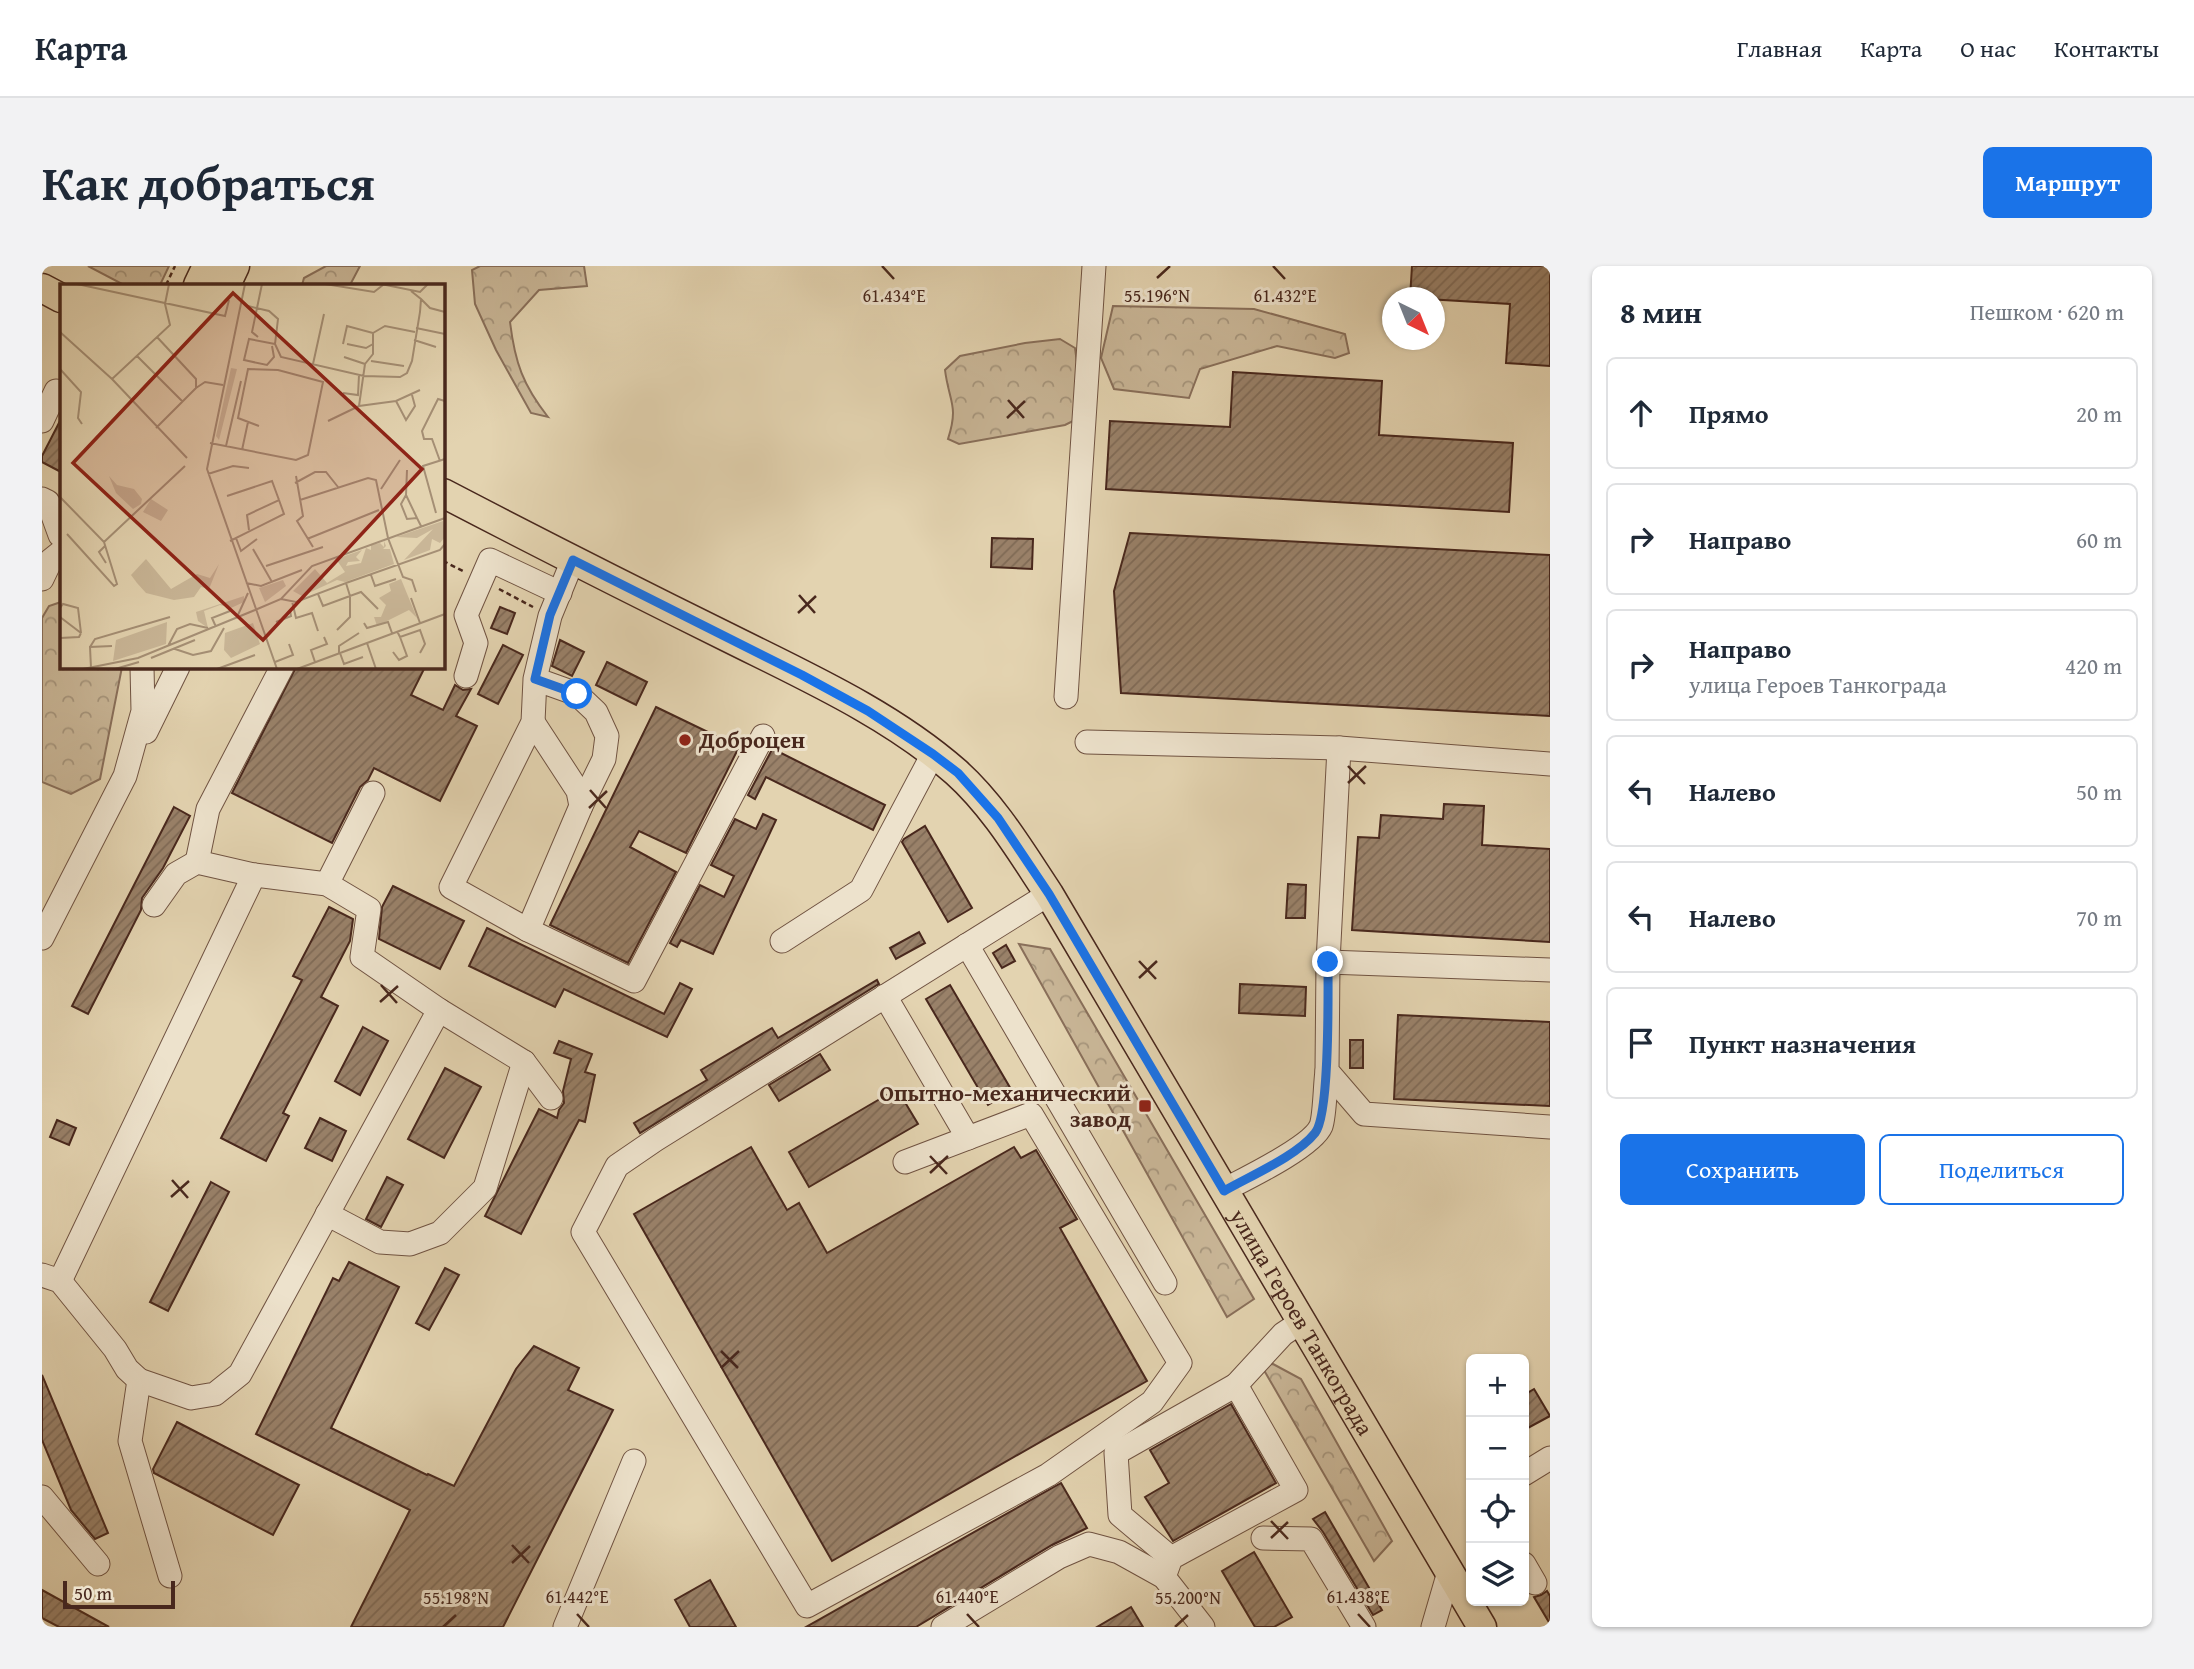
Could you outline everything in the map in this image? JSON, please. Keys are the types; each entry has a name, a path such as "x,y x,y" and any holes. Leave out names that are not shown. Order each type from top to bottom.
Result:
{"main road":[{"path":"198,284 207,266"},
{"path":"226,284 235,266"},
{"path":"242,266 243,284"},
{"path":"42,288 60,297"},
{"name":"улица Героев Танкограда","path":"444,494 802,675 868,711 958,773 998,818 1049,894 1482,1627"}],"street":[{"path":"1066,697 1094,266"},
{"path":"42,421 56,391"},
{"path":"42,499 48,502 60,538"},
{"path":"42,517 60,540"},
{"path":"42,579 60,543"},
{"path":"466,676 476,643 466,615 490,560 560,593"},
{"path":"573,560 550,615 535,679 533,722 451,887 528,929 634,981 763,736"},
{"path":"125,776 143,711 142,668"},
{"path":"42,938 178,668"},
{"path":"197,862 208,808 281,668"},
{"path":"528,929 604,759 607,736 596,712 577,694 535,679"},
{"path":"533,722 578,791 581,806"},
{"path":"1087,742 1339,748 1550,764"},
{"path":"1224,1191 1301,1147 1321,1126 1326,1071 1328,962 1339,748"},
{"path":"782,941 861,890 933,754"},
{"path":"327,884 373,793"},
{"path":"154,905 176,874 197,862 254,875 327,884 369,909 362,957 439,1010 524,1062 551,1098"},
{"path":"254,875 51,1278 139,1380 191,1398 215,1394 240,1374 439,1010"},
{"path":"1031,1114 1181,1363 1152,1402 1048,1475 807,1606 583,1232 617,1166 1049,894"},
{"path":"967,945 1165,1283"},
{"path":"1328,962 1550,970"},
{"path":"885,996 968,1138"},
{"path":"327,1214 380,1242 410,1244 440,1233 485,1188 524,1062"},
{"path":"1326,1071 1364,1114 1550,1128"},
{"path":"905,1162 1031,1114 1057,1096"},
{"path":"1203,1627 1168,1567 1119,1515 1116,1453 1236,1385 1283,1334 1301,1322"},
{"path":"139,1380 130,1441 170,1576"},
{"path":"943,1627 1059,1557 1089,1544 1168,1567 1296,1490 1236,1385"},
{"path":"1529,1471 1550,1458"},
{"path":"565,1627 634,1461"},
{"path":"42,1497 98,1564"},
{"path":"1263,1538 1311,1539 1364,1627"},
{"path":"1433,1627 1449,1572"}],"path":[{"path":"166,284 175,266"}],"green space":[{"path":"88,266 169,266 160,284 122,284"},
{"path":"326,266 360,266 351,284 302,284 304,278"},
{"path":"480,266 584,266 587,286 539,290 510,322 522,373 548,417 531,413 496,350 475,304 472,270"},
{"path":"1113,306 1254,309 1345,334 1349,353 1335,358 1277,346 1200,369 1189,398 1114,389 1101,358"},
{"path":"1060,339 1075,348 1075,420 1065,425 959,444 948,439 953,411 945,370 960,356"},
{"path":"60,602 60,668 122,668 100,779 71,794 42,782 42,618 49,606"},
{"path":"1019,944 1050,949 1254,1299 1227,1317"},
{"path":"1273,1364 1301,1379 1392,1541 1374,1561 1261,1365"}],"building":[{"path":"1412,266 1550,266 1550,366 1506,363 1510,304 1445,300 1445,287 1411,287"},
{"path":"1233,372 1382,381 1379,435 1513,443 1509,512 1106,489 1110,421 1230,427"},
{"path":"60,421 60,471 42,462 42,456"},
{"path":"1130,533 1550,555 1550,716 1121,693 1114,591"},
{"path":"992,538 1033,539 1032,569 991,567"},
{"path":"500,607 515,613 507,634 491,628"},
{"path":"560,640 584,652 572,676 552,666"},
{"path":"503,645 523,655 498,704 478,694"},
{"path":"607,662 647,682 636,705 596,685"},
{"path":"295,668 424,668 411,695 443,710 455,685 463,690 471,689 456,716 477,726 440,801 374,768 368,780 360,787 332,843 232,793"},
{"path":"656,707 739,747 686,853 639,831 630,847 676,872 628,963 550,925"},
{"path":"776,742 782,745 779,752 885,805 873,830 766,777 755,799 748,795"},
{"path":"1444,804 1484,806 1482,845 1550,849 1550,942 1352,930 1358,837 1379,838 1381,815 1443,819"},
{"path":"174,807 190,816 163,868 142,898 141,910 88,1014 72,1006"},
{"path":"763,814 776,820 713,954 681,940 677,947 670,943 700,885 724,897 734,876 711,865 735,819 756,829"},
{"path":"925,826 972,908 948,922 902,842"},
{"path":"1288,884 1306,885 1305,918 1286,918"},
{"path":"393,886 464,921 440,969 379,939 382,907"},
{"path":"329,907 353,919 350,941 321,997 338,1006 283,1113 289,1116 266,1161 221,1138 302,980 293,976"},
{"path":"487,928 664,1014 680,983 692,989 667,1037 564,989 555,1007 469,966"},
{"path":"919,932 925,943 896,959 890,948"},
{"path":"1006,945 1015,961 1002,968 993,953"},
{"path":"877,980 879,984 640,1133 634,1123 707,1080 701,1070 772,1028 778,1038"},
{"path":"1240,984 1306,987 1305,1016 1239,1013"},
{"path":"950,985 1012,1091 988,1105 926,999"},
{"path":"1398,1015 1550,1022 1550,1106 1394,1099"},
{"path":"363,1027 388,1041 360,1095 335,1081"},
{"path":"1350,1040 1363,1040 1363,1068 1350,1068"},
{"path":"559,1041 592,1054 585,1072 595,1075 585,1122 579,1120 521,1234 485,1216 539,1109 557,1118 564,1103 563,1091 571,1059 554,1053"},
{"path":"820,1054 830,1070 779,1101 769,1085"},
{"path":"445,1068 481,1087 444,1158 408,1139"},
{"path":"897,1089 918,1124 809,1187 789,1152"},
{"path":"320,1118 346,1131 332,1161 305,1148"},
{"path":"57,1120 76,1128 69,1145 50,1137"},
{"path":"751,1147 787,1210 799,1203 827,1253 1014,1147 1021,1158 1036,1150 1077,1219 1060,1228 1147,1381 832,1561 634,1214"},
{"path":"387,1177 403,1185 381,1227 366,1219"},
{"path":"211,1182 229,1192 168,1311 150,1302"},
{"path":"349,1262 399,1287 331,1428 454,1486 516,1369 534,1346 579,1368 568,1390 613,1410 503,1627 351,1627 410,1510 256,1434 333,1278 339,1281"},
{"path":"445,1268 459,1275 429,1330 416,1323"},
{"path":"42,1375 108,1533 95,1539 71,1510 42,1440"},
{"path":"1534,1389 1550,1416 1529,1427 1529,1417 1529,1392"},
{"path":"1231,1404 1276,1483 1173,1541 1145,1497 1169,1483 1150,1450"},
{"path":"177,1422 299,1485 273,1535 154,1473 153,1469"},
{"path":"1061,1483 1087,1528 1052,1545 916,1627 806,1627"},
{"path":"1325,1512 1382,1610 1373,1615 1313,1519"},
{"path":"1254,1552 1292,1617 1274,1627 1255,1627 1222,1571"},
{"path":"710,1580 736,1627 690,1627 675,1600"},
{"path":"42,1590 109,1627 59,1627 42,1618"},
{"path":"1547,1591 1550,1596 1550,1624 1534,1597"},
{"path":"1131,1607 1143,1627 1097,1627"}],"place":[{"name":"Доброцен","path":"685,740"},
{"name":"Опытно-механический завод","path":"1145,1106"}],"route":[{"path":"577,694 535,679 550,615 573,560 868,711 958,773 998,818 1049,894 1224,1191 1301,1147 1321,1126 1326,1071 1328,962"}]}
